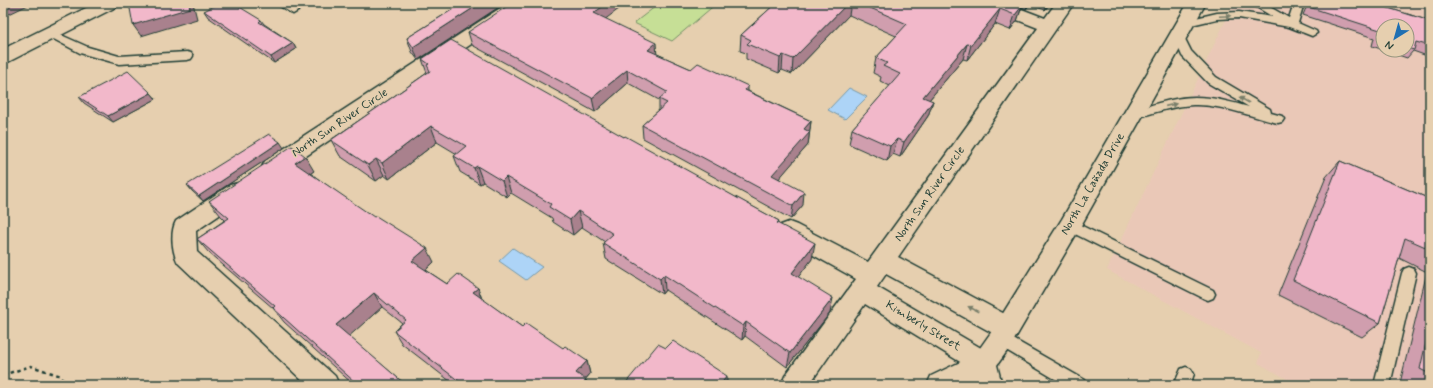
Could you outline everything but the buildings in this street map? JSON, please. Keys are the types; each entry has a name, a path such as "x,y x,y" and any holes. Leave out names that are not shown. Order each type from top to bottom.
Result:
{"street":[{"path":"3,57 110,3"},
{"name":"North Sun River Circle","path":"326,385 186,256 184,227 520,3"},
{"path":"990,3 1050,26"},
{"name":"North Sun River Circle","path":"794,385 1066,3"},
{"name":"North La Cañada Drive","path":"940,385 986,374 1004,333 1070,225 1183,30 1197,3"},
{"path":"456,46 476,57"},
{"name":"Kimberly Street","path":"774,222 872,276 1004,333"},
{"name":"Kimberly Street","path":"872,276 986,374"}],"lane":[{"path":"280,3 293,11"},
{"path":"1255,3 1292,24 1312,33"},
{"path":"1292,24 1299,3"},
{"path":"1133,115 1174,104 1195,101 1217,104 1278,119 1212,80 1186,53 1183,30 1216,16 1239,15 1292,24"},
{"path":"50,33 84,50 119,60 187,56"},
{"path":"1070,225 1208,294"},
{"path":"1382,385 1409,273"},
{"path":"1004,333 1079,385"}],"path":[{"path":"3,374 31,366 61,376 64,385"}],"shaded area":[{"path":"1234,3 1430,3 1430,385 1298,385 1258,363 1261,353 1107,270"}],"green space":[{"path":"660,3 717,3 672,41 634,23"}],"water":[{"path":"849,88 867,97 845,119 828,110"},
{"path":"513,248 542,267 526,280 499,261"}]}
